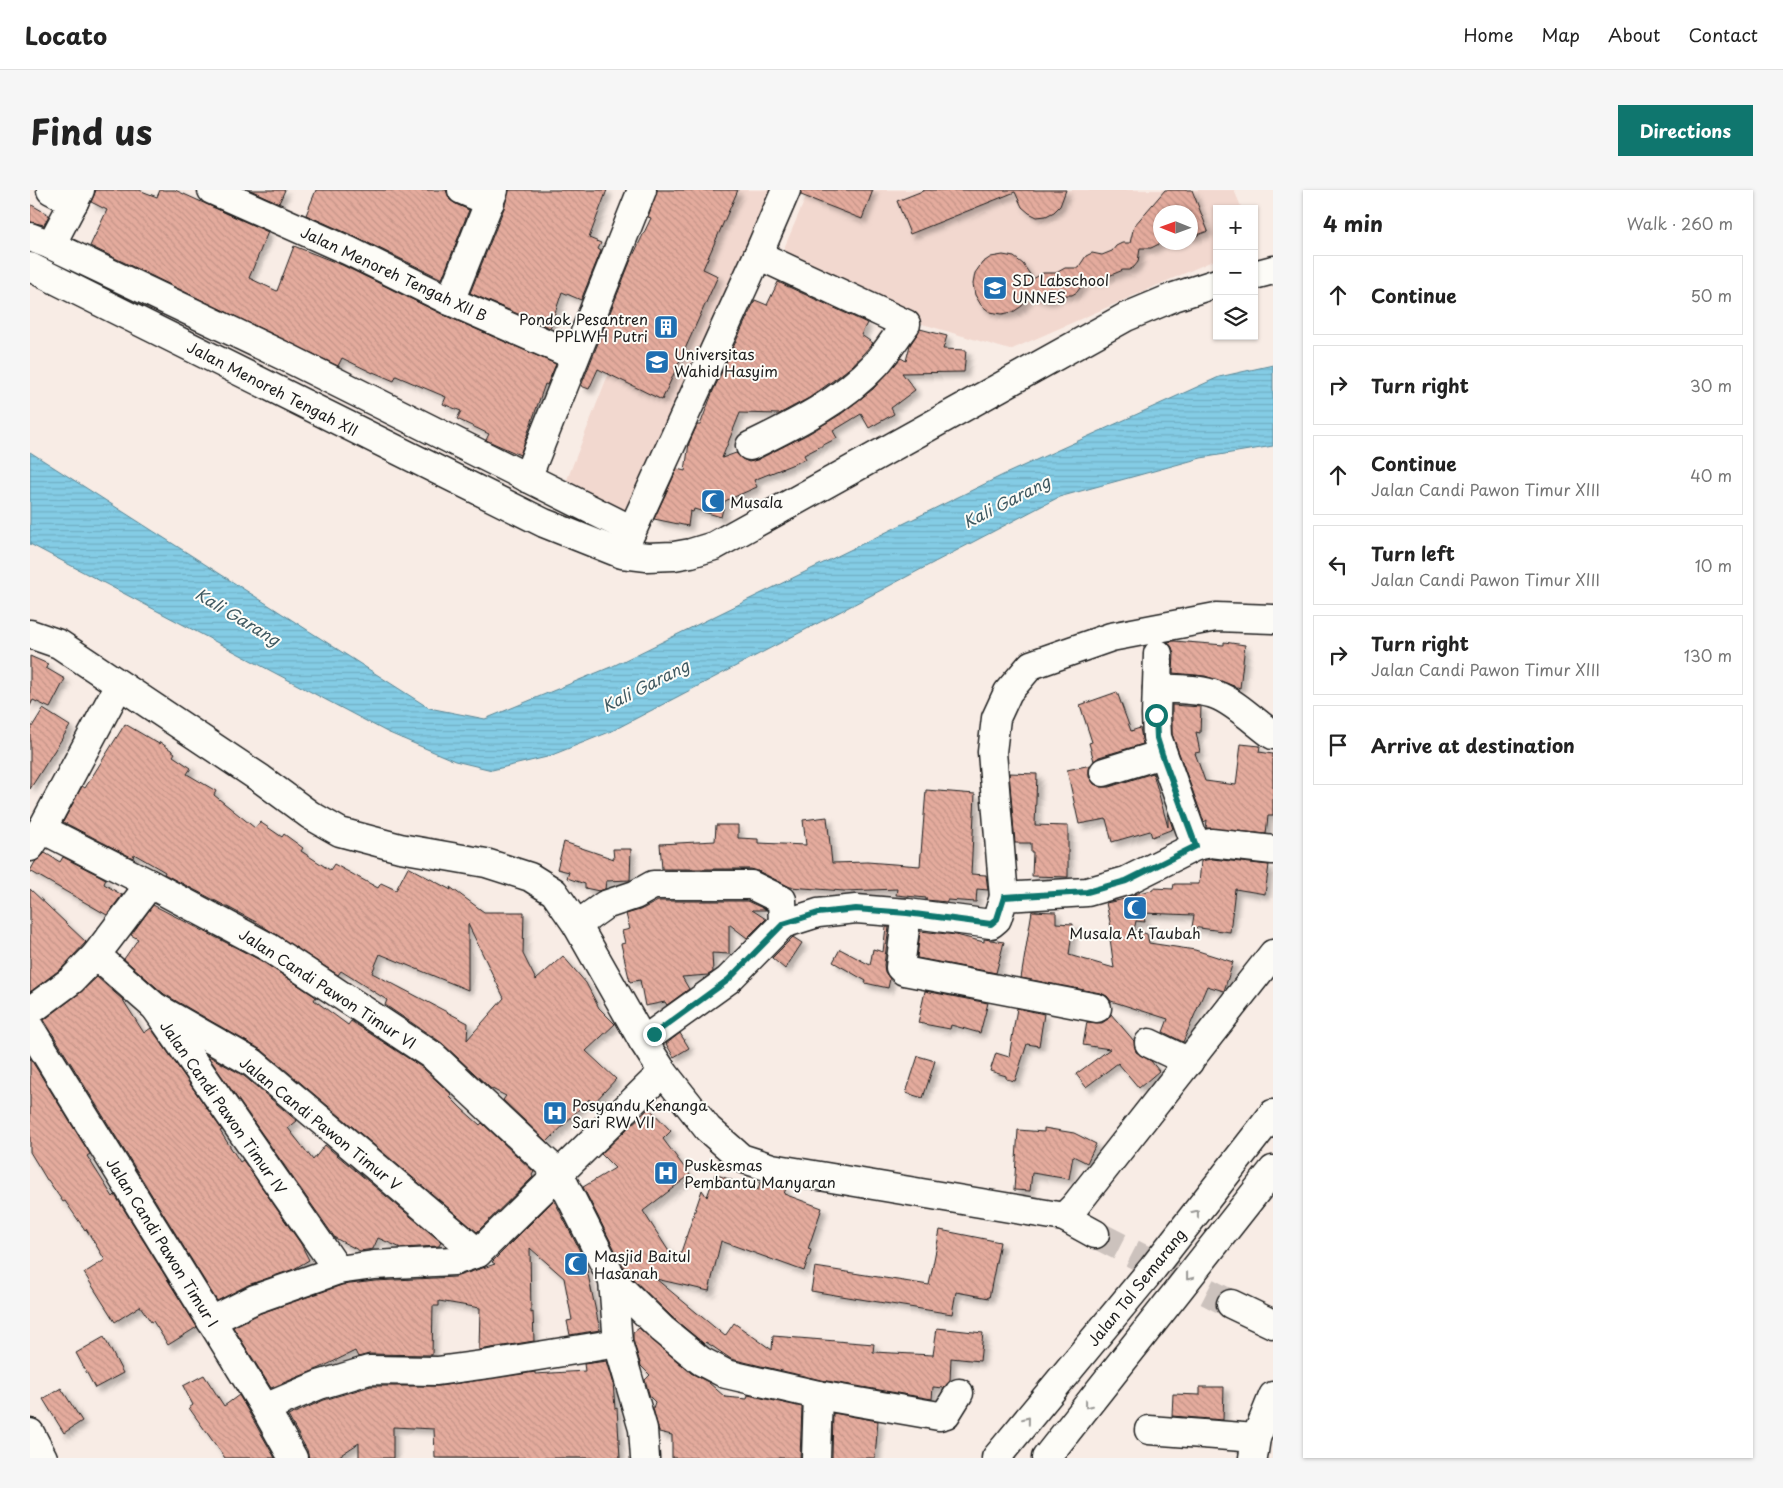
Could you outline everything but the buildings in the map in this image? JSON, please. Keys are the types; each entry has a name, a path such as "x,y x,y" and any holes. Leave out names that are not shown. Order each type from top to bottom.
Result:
{"main road":[{"name":"Jalan Menoreh Tengah XII B","path":"212,190 348,251 450,301 575,356"},
{"path":"450,301 492,196 462,190"},
{"path":"527,478 642,190"},
{"path":"622,554 758,256 786,190"},
{"path":"68,194 40,241 288,358 632,530"},
{"path":"750,446 800,421 834,401 876,364 906,324 758,256"},
{"name":"Jalan Menoreh Tengah XII","path":"30,267 544,523 622,554 647,557 674,556 714,546 1126,317 1174,297 1213,284"},
{"path":"1258,274 1273,270"},
{"path":"642,1041 728,980 783,924 818,913 856,909 907,913 991,924 997,919 1004,897 992,752 996,718 1008,692 1031,665 1111,637 1216,617 1273,619"},
{"path":"30,634 59,644 261,779 310,815 340,832 400,848 486,863 530,877 554,892 577,925 642,1041 663,1072 708,1128 741,1158 772,1168 1064,1217 1094,1234"},
{"path":"1158,654 1157,738 1196,846"},
{"path":"37,828 120,685"},
{"path":"1158,688 1191,690 1216,695 1237,707 1273,736"},
{"path":"1104,772 1162,754"},
{"name":"Jalan Candi Pawon Timur VI","path":"37,828 150,884 268,947 433,1056 559,1174"},
{"path":"1004,897 1087,892 1126,881 1196,846 1211,842 1273,850"},
{"path":"30,1011 72,980 96,955 150,884"},
{"path":"577,925 605,906 635,895 653,885 751,885 782,900 783,924"},
{"path":"907,913 900,967 904,972 1097,1008"},
{"path":"1064,1217 1075,1206 1273,954"},
{"name":"Jalan Candi Pawon Timur IV","path":"96,955 154,1007 338,1270"},
{"name":"Jalan Candi Pawon Timur V","path":"154,1007 253,1063 478,1253"},
{"name":"Jalan Candi Pawon Timur I","path":"30,1028 210,1321 266,1408 293,1458"},
{"path":"1149,1042 1189,1062"},
{"path":"210,1321 255,1299 338,1270 374,1265 454,1261 478,1253 663,1072"},
{"name":"Jalan Tol Semarang","path":"996,1458 1153,1268 1273,1114"},
{"path":"1046,1458 1273,1170"},
{"path":"559,1174 613,1281 662,1329 702,1361 726,1374 818,1395 939,1416 946,1414 959,1393"},
{"path":"613,1281 618,1343 643,1429 645,1458"},
{"path":"1231,1304 1273,1324"},
{"path":"266,1408 319,1385 369,1370 436,1371 618,1343"},
{"path":"816,1458 818,1395"},
{"path":"1149,1430 1254,1448 1273,1396"},
{"path":"30,1433 43,1458"}],"shaded area":[{"name":"Universitas Wahid Hasyim","path":"682,190 776,190 629,521 563,490"},
{"name":"SD Labschool UNNES","path":"809,190 1234,190 1240,205 1213,205 1213,261 1010,350 899,317 779,260"}],"water":[{"name":"Kali Garang","path":"1273,365 1273,446 1201,458 1059,497 612,731 547,757 492,770 455,761 387,732 30,544 30,452 429,708 485,719 613,666 1003,475 1219,377"}],"tunnel":[{"path":"1095,1234 1231,1304"}],"place":[{"name":"SD Labschool UNNES","path":"995,288"},
{"name":"Pondok Pesantren PPLWH Putri","path":"666,327"},
{"name":"Universitas Wahid Hasyim","path":"657,362"},
{"name":"Musala","path":"713,501"},
{"name":"Musala At Taubah","path":"1135,908"},
{"name":"Posyandu Kenanga Sari RW VII","path":"555,1113"},
{"name":"Puskesmas Pembantu Manyaran","path":"666,1173"},
{"name":"Masjid Baitul Hasanah","path":"576,1264"}],"route":[{"path":"654,1034 728,980 783,924 818,913 856,909 907,913 991,924 997,919 1004,897 1087,892 1126,881 1196,846 1157,738 1156,715"}]}
